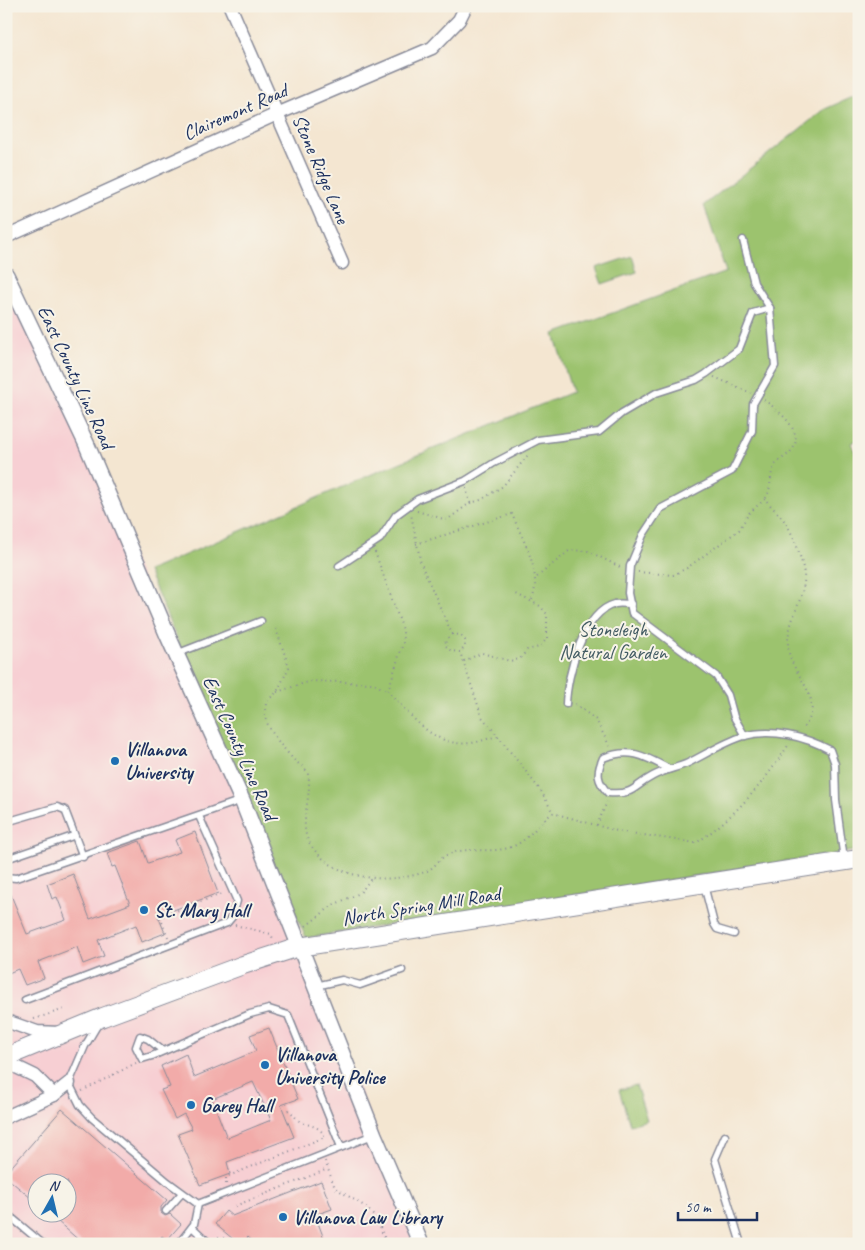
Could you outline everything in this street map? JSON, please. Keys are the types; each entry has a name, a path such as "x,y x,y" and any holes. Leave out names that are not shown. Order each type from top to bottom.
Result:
{"main road":[{"name":"North Spring Mill Road","path":"6,1057 103,1017 280,952 297,941 851,860"}],"street":[{"name":"Stone Ridge Lane","path":"230,6 342,263"},
{"name":"Clairemont Road","path":"6,237 277,114 432,48 459,20 466,6"},
{"name":"East County Line Road","path":"6,275 86,443 176,654 242,800 374,1135 421,1244"},
{"path":"6,1021 37,1032 54,1034 69,1031"},
{"path":"6,1062 35,1076 54,1094"},
{"path":"6,1117 54,1094 69,1083"}],"lane":[{"path":"743,240 754,283 770,308 775,366 753,404 752,431 732,471 660,509 644,535 629,570 628,593 632,614 716,676 728,695 734,717 745,736"},
{"path":"339,566 373,545 380,539 396,515 418,500 464,481 538,440 600,432 622,413 656,393 696,380 739,349 753,313 770,308"},
{"path":"569,703 567,682 590,622 609,606 616,603 630,604"},
{"path":"176,654 261,621"},
{"path":"669,769 644,756 620,752 603,758 597,769 599,783 608,793 624,794 639,788 651,777 669,769 677,768 745,736 772,734 795,736 830,750 835,764 836,800 851,860"},
{"path":"6,877 16,878 83,857 242,800"},
{"path":"6,822 57,807 65,810 73,836 83,857"},
{"path":"25,1000 227,923 232,916 237,901 199,816"},
{"path":"6,851 9,858 73,836"},
{"path":"704,883 714,924 717,929 734,934"},
{"path":"315,987 342,980 360,986 402,970"},
{"path":"163,1051 140,1036 136,1047 142,1059 163,1051 250,1014 269,1009 288,1015 340,1147"},
{"path":"103,1017 85,1046 69,1083 80,1105 92,1118 182,1193 198,1204"},
{"path":"198,1204 374,1135"},
{"path":"725,1136 716,1159 741,1244"},
{"path":"166,1211 182,1193"},
{"path":"180,1243 192,1227 198,1204"},
{"path":"6,1213 43,1244"},
{"path":"6,1225 12,1218"},
{"path":"192,1227 208,1242 206,1244"}],"path":[{"path":"536,577 570,550 588,551 619,568 674,575 739,530 749,513 765,499 768,495 774,466 776,462 793,449 796,436 789,422 776,408 758,396 706,374"},
{"path":"452,634 421,564 410,512 416,510 446,520 470,503 481,500 503,486 538,440"},
{"path":"464,481 470,503"},
{"path":"276,629 289,667 277,692 266,702 265,716 281,743 306,770 308,778 306,825 308,841 328,863 350,873 389,880 427,871 442,856 460,851 488,852 514,846 526,838 544,818 553,813 617,831 696,843 716,830 737,810 773,769 804,726 812,710 809,692 792,660 788,648 789,629 804,582 800,558 787,524 765,499"},
{"path":"416,544 512,514 536,577 536,590 532,602"},
{"path":"373,545 403,630 403,643 388,691"},
{"path":"464,662 482,653 510,661 520,659 527,650 539,647 548,639 547,614 532,602 516,594"},
{"path":"452,634 446,640 445,645 451,651 460,652"},
{"path":"452,634 460,635 464,640 465,647 460,652"},
{"path":"460,652 482,716 542,792 553,813"},
{"path":"277,692 311,681 372,683 388,691 428,733 448,741 470,743 498,736"},
{"path":"569,703 596,720 610,746 611,755"},
{"path":"598,825 607,804 608,793"},
{"path":"297,941 333,904 360,892 373,876"},
{"path":"171,944 160,917 232,890"},
{"path":"227,923 271,934 280,952"},
{"path":"32,1020 65,1009"},
{"path":"75,1095 142,1059"},
{"path":"218,1187 227,1184 226,1177 325,1137 320,1129 301,1122 291,1111 285,1109"},
{"path":"322,1154 338,1191 360,1203 372,1214 380,1226 387,1244"},
{"path":"235,1206 328,1169"},
{"path":"218,1237 224,1237 232,1244"},
{"path":"244,1244 251,1244"}],"shaded area":[{"name":"Villanova University","path":"6,276 242,800 422,1244 6,1244"}],"green space":[{"name":"Stoneleigh Natural Garden","path":"859,94 859,440 851,443 859,461 859,850 306,938 148,571 372,474 572,392 554,334 726,272 704,205 825,109"},
{"path":"632,256 637,272 602,284 596,268"},
{"path":"636,1085 647,1120 630,1125 619,1090"}],"building":[{"name":"St. Mary Hall","path":"195,832 218,893 158,916 165,933 142,942 136,925 98,940 104,956 83,964 77,947 38,962 44,978 25,985 18,969 6,974 6,883 27,934 66,920 57,897 52,899 47,884 73,874 90,919 130,904 115,866 112,867 107,853 140,841 148,863 180,852 175,840"},
{"name":"Garey Hall","path":"269,1028 298,1099 281,1105 294,1137 227,1162 230,1174 200,1185 178,1134 192,1129 184,1114 175,1119 161,1090 170,1087 161,1066 186,1054 194,1077 256,1051 250,1035","holes":["253,1082 271,1120 227,1138 212,1099"]},
{"path":"62,1109 167,1200 161,1207 161,1213 165,1216 170,1214 181,1224 167,1240 162,1236 155,1244 83,1244 58,1222 78,1222 78,1172 28,1172 28,1196 6,1177 6,1173"},
{"path":"321,1181 332,1209 315,1215 326,1244 256,1244 248,1237 242,1244 239,1244 215,1224 226,1211 232,1216"}],"place":[{"name":"Villanova University","path":"115,761"},
{"name":"St. Mary Hall","path":"144,910"},
{"name":"Villanova University Police","path":"265,1065"},
{"name":"Garey Hall","path":"191,1105"},
{"name":"Villanova Law Library","path":"283,1217"}]}
